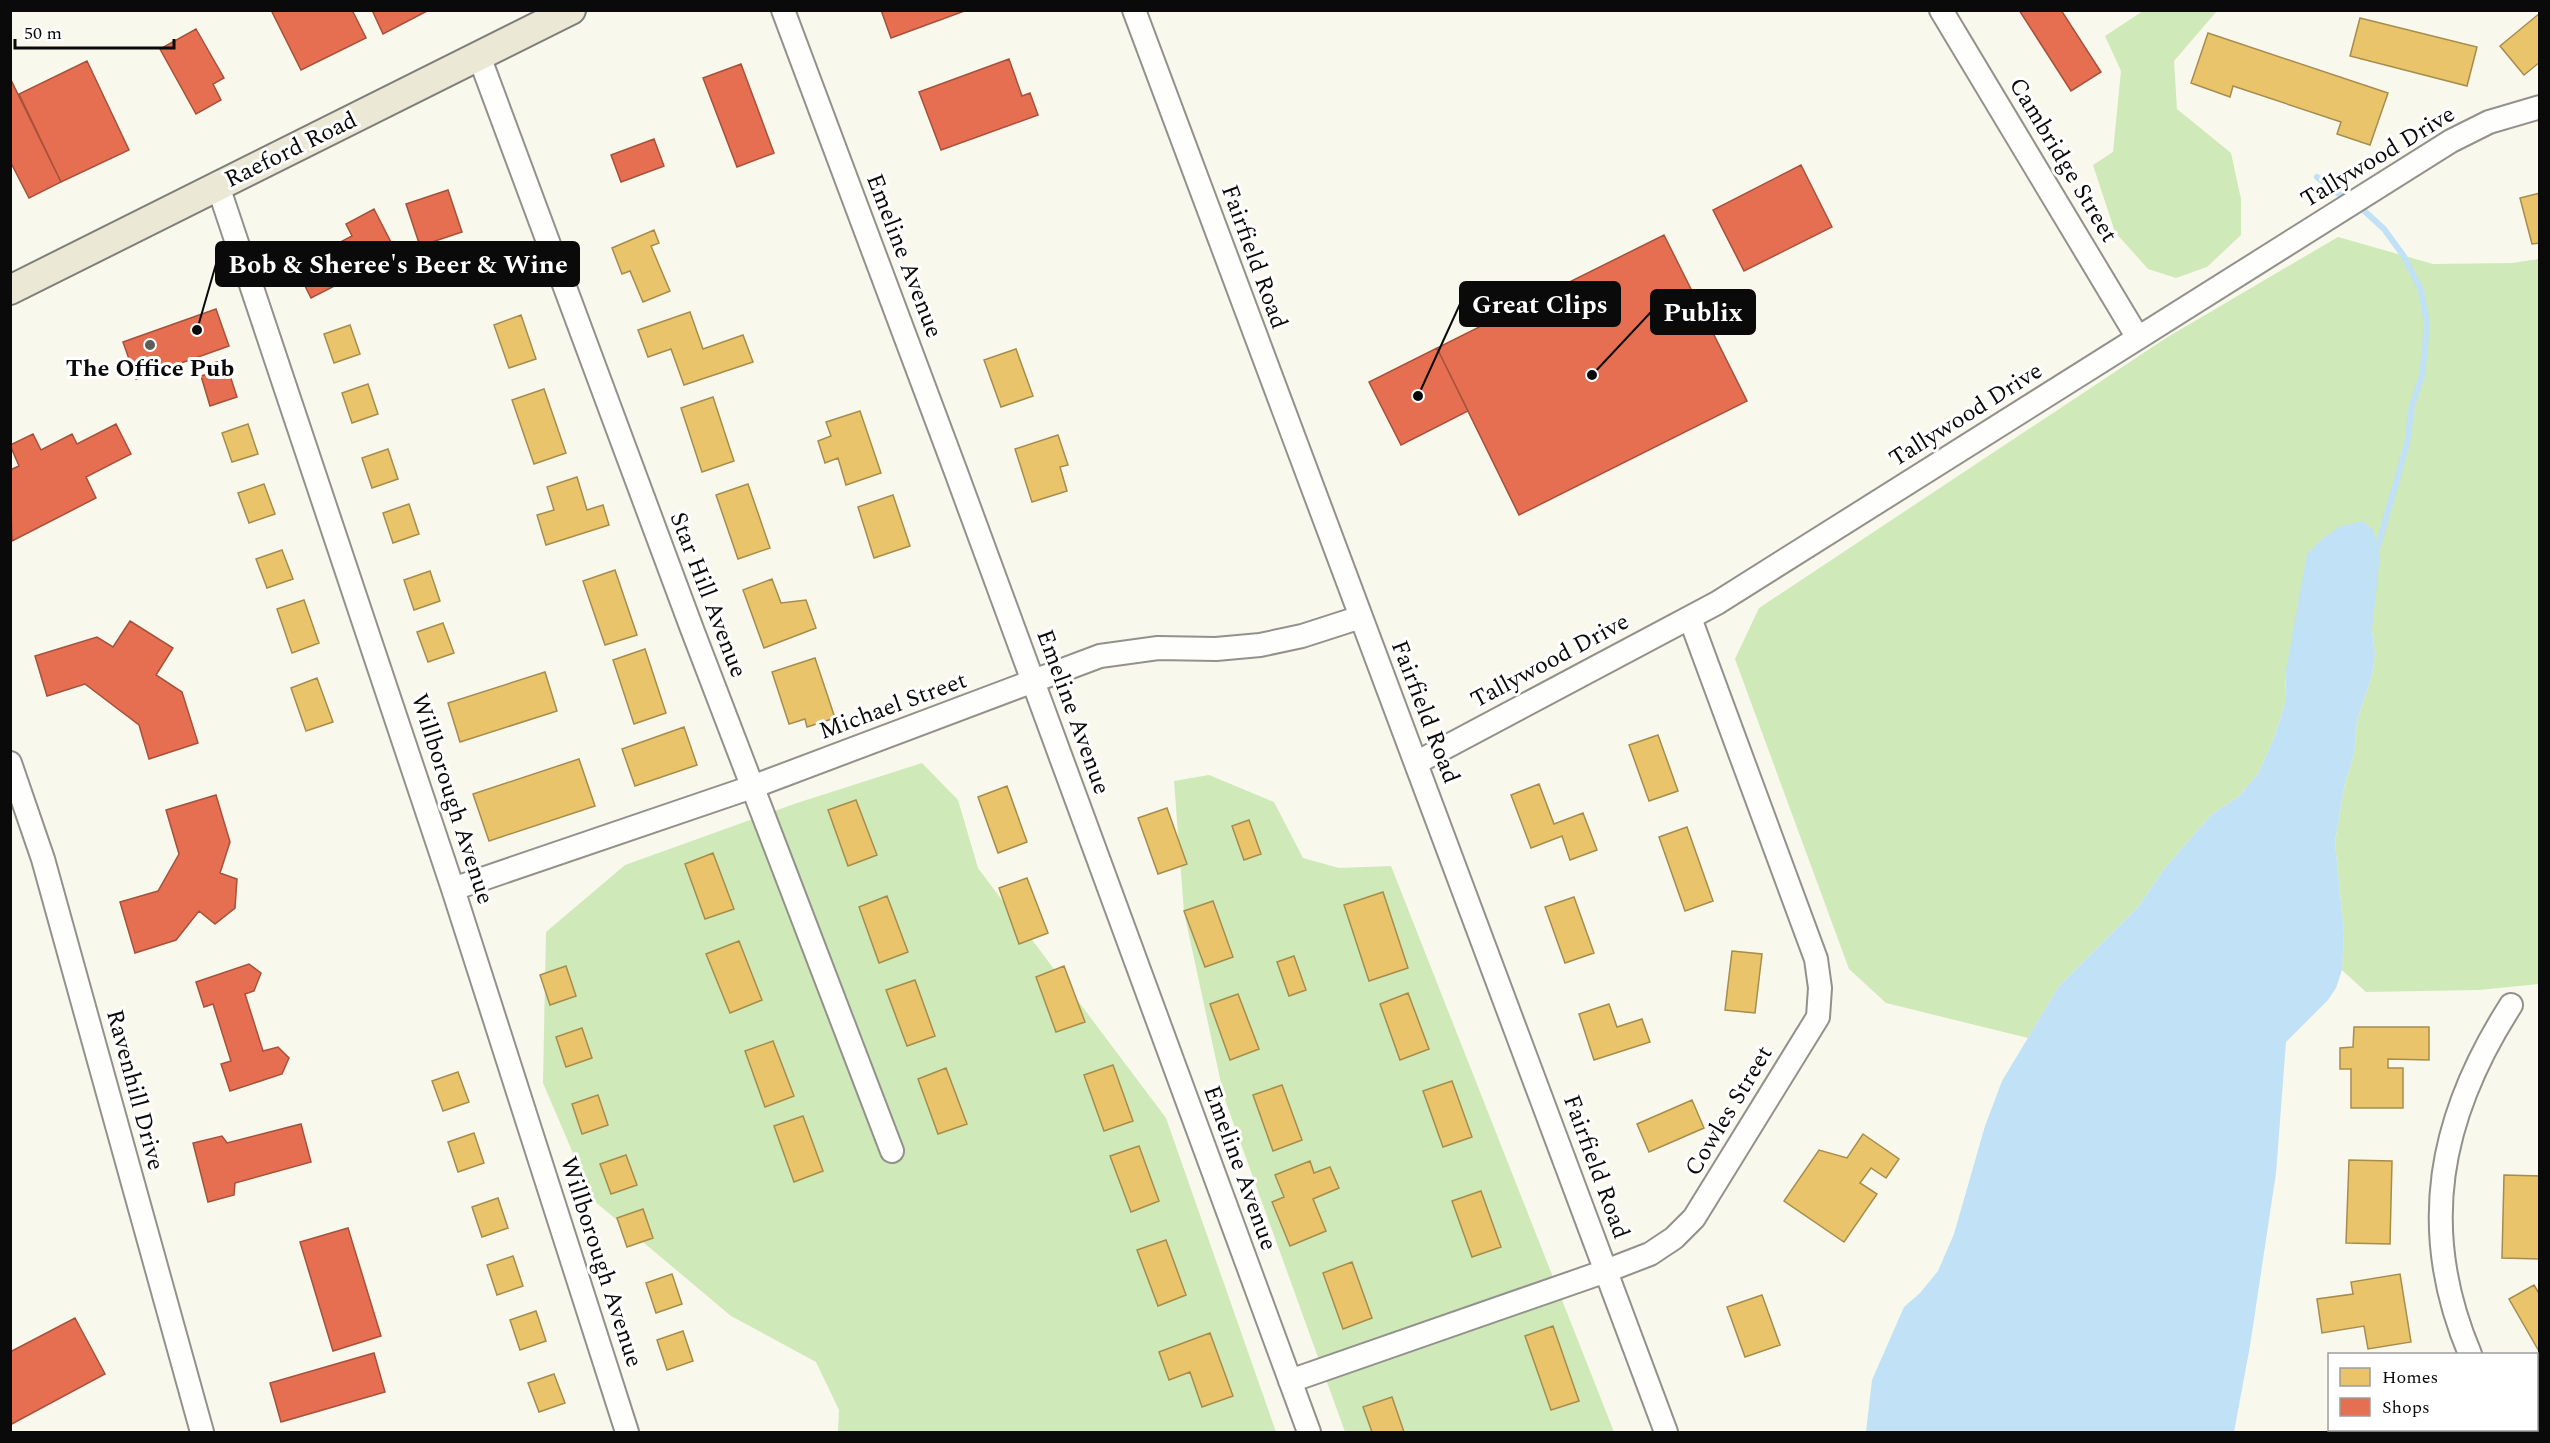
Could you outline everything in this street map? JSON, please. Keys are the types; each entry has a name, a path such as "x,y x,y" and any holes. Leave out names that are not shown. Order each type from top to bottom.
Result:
{"main road":[{"name":"Raeford Road","path":"10,290 571,10"}],"street":[{"name":"Emeline Avenue","path":"783,10 1309,1432"},
{"name":"Fairfield Road","path":"1134,10 1666,1432"},
{"name":"Cambridge Street","path":"1941,10 2138,338"},
{"name":"Star Hill Avenue","path":"479,56 752,787 892,1151"},
{"name":"Tallywood Drive","path":"1416,763 1717,603 2451,141 2489,122 2540,107"},
{"name":"Willborough Avenue","path":"218,186 453,889 627,1432"},
{"name":"Michael Street","path":"453,889 752,787 1100,656 1158,648 1216,649 1260,645 1302,636 1361,617"},
{"name":"Cowles Street","path":"1290,1381 1606,1271 1650,1254 1674,1238 1695,1218 1818,1017 1820,988 1816,959 1689,618"},
{"name":"Ravenhill Drive","path":"10,764 43,859 202,1432"},
{"path":"2470,1353 2456,1322 2445,1280 2440,1208 2445,1164 2454,1122 2469,1081 2487,1041 2511,1005"}],"green space":[{"path":"2143,11 2217,11 2174,61 2177,109 2231,153 2241,199 2241,235 2207,267 2176,278 2148,269 2115,232 2093,165 2113,152 2121,71 2105,36"},
{"path":"2338,237 2433,264 2512,263 2539,259 2539,984 2479,990 2366,992 2342,970 2344,933 2335,842 2345,783 2354,755 2357,721 2372,675 2375,654 2372,630 2286,670 2285,703 2274,738 2258,774 2238,797 2211,815 2164,869 2138,907 2059,986 2028,1038 1886,1003 1849,969 1735,659 1759,608 2166,338"},
{"path":"922,763 958,800 978,868 1166,1118 1276,1432 838,1432 839,1410 816,1362 731,1316 593,1200 543,1083 546,932 625,865 797,803"},
{"path":"1209,775 1274,802 1303,858 1339,868 1391,866 1614,1432 1345,1432 1224,1097 1184,912 1174,781"}],"water":[{"path":"2363,521 2373,530 2380,556 2372,630 2375,654 2372,675 2357,721 2354,755 2345,783 2335,842 2344,933 2342,970 2336,988 2328,1000 2286,1042 2276,1173 2250,1346 2234,1432 1866,1432 1872,1380 1904,1307 1920,1293 1938,1271 1954,1234 1985,1126 2002,1081 2059,986 2138,907 2164,869 2211,815 2238,797 2258,774 2274,738 2285,703 2286,670 2307,554 2339,527"}],"building: Homes":[{"path":"2540,13 2540,62 2524,75 2500,46"},
{"path":"2360,18 2477,47 2467,86 2350,56"},
{"path":"2208,33 2388,93 2370,145 2337,134 2341,122 2233,86 2230,97 2191,83"},
{"path":"2540,193 2540,243 2532,244 2520,198"},
{"path":"654,230 659,243 651,246 670,291 643,302 630,271 622,274 612,248"},
{"path":"690,312 703,349 743,335 753,362 684,385 671,349 648,357 638,330"},
{"path":"521,315 536,359 509,368 494,325"},
{"path":"350,325 360,354 334,363 324,334"},
{"path":"1016,349 1033,396 1001,407 984,360"},
{"path":"368,384 378,414 352,423 342,393"},
{"path":"544,389 566,453 534,464 512,400"},
{"path":"713,397 734,461 702,472 681,408"},
{"path":"860,411 881,473 846,485 838,458 825,463 818,441 831,436 826,422"},
{"path":"248,424 258,454 232,462 222,433"},
{"path":"1058,435 1068,465 1060,467 1067,491 1032,502 1015,449"},
{"path":"388,449 398,479 372,488 362,458"},
{"path":"577,477 587,510 603,505 609,525 546,545 537,515 554,510 547,487"},
{"path":"264,484 275,514 249,523 238,493"},
{"path":"748,484 770,548 738,559 716,495"},
{"path":"893,495 910,546 874,558 858,507"},
{"path":"409,504 419,534 393,543 383,513"},
{"path":"282,550 293,579 267,588 256,559"},
{"path":"615,570 637,635 605,645 583,581"},
{"path":"430,571 440,601 414,610 404,580"},
{"path":"772,579 781,603 806,600 816,628 764,648 743,590"},
{"path":"304,600 319,643 292,653 277,609"},
{"path":"443,623 454,653 428,662 417,632"},
{"path":"645,649 666,713 634,724 613,660"},
{"path":"815,658 835,718 807,727 805,719 789,724 772,672"},
{"path":"545,672 557,711 460,742 448,703"},
{"path":"317,678 333,722 306,731 291,688"},
{"path":"684,727 697,765 635,786 622,749"},
{"path":"1658,735 1678,791 1649,801 1629,745"},
{"path":"579,759 595,806 489,841 473,794"},
{"path":"1539,784 1554,824 1583,813 1597,850 1570,860 1562,836 1531,848 1511,795"},
{"path":"1007,786 1027,842 998,853 978,797"},
{"path":"856,800 877,855 848,866 828,810"},
{"path":"1167,808 1187,864 1158,874 1138,818"},
{"path":"1249,820 1261,854 1244,860 1232,826"},
{"path":"1687,827 1713,901 1685,911 1659,837"},
{"path":"713,853 734,909 705,919 685,864"},
{"path":"1027,878 1048,933 1019,944 999,888"},
{"path":"1383,892 1408,968 1369,981 1344,905"},
{"path":"887,896 908,952 879,963 859,907"},
{"path":"1574,897 1594,953 1565,963 1545,907"},
{"path":"1213,901 1233,957 1205,967 1184,911"},
{"path":"739,941 762,1000 730,1013 706,954"},
{"path":"1732,951 1762,954 1755,1013 1725,1010"},
{"path":"1294,956 1306,990 1289,996 1277,962"},
{"path":"566,966 576,996 550,1005 540,975"},
{"path":"1064,966 1085,1022 1056,1032 1036,977"},
{"path":"915,980 935,1036 907,1046 886,990"},
{"path":"1408,993 1429,1049 1400,1060 1380,1004"},
{"path":"1238,994 1259,1049 1230,1060 1210,1004"},
{"path":"1609,1004 1617,1027 1642,1019 1650,1042 1594,1060 1579,1014"},
{"path":"2354,1027 2429,1027 2429,1060 2388,1059 2388,1068 2403,1068 2403,1108 2351,1108 2351,1069 2340,1069 2340,1048 2353,1047"},
{"path":"582,1028 592,1058 566,1067 556,1037"},
{"path":"773,1041 794,1096 765,1107 745,1051"},
{"path":"1113,1065 1133,1121 1104,1131 1084,1075"},
{"path":"946,1068 967,1124 938,1134 918,1079"},
{"path":"458,1072 469,1102 443,1111 432,1081"},
{"path":"1452,1081 1472,1137 1443,1147 1423,1091"},
{"path":"1282,1085 1302,1140 1273,1151 1253,1095"},
{"path":"598,1095 608,1125 582,1134 572,1104"},
{"path":"1692,1100 1704,1128 1649,1152 1637,1124"},
{"path":"803,1116 823,1171 794,1182 774,1126"},
{"path":"474,1133 484,1163 458,1172 448,1142"},
{"path":"1863,1134 1899,1159 1886,1178 1871,1168 1860,1183 1877,1194 1844,1242 1784,1201 1819,1150 1847,1158"},
{"path":"1139,1146 1159,1201 1131,1212 1110,1156"},
{"path":"626,1155 637,1185 611,1194 600,1164"},
{"path":"2349,1160 2392,1161 2390,1244 2346,1243"},
{"path":"1310,1161 1314,1173 1330,1167 1339,1188 1313,1199 1326,1231 1290,1246 1272,1202 1284,1197 1275,1175"},
{"path":"2504,1175 2540,1176 2540,1259 2502,1258"},
{"path":"1481,1191 1501,1247 1472,1257 1452,1201"},
{"path":"498,1198 508,1228 482,1237 472,1207"},
{"path":"643,1209 653,1238 627,1247 617,1218"},
{"path":"1166,1240 1186,1295 1158,1306 1137,1250"},
{"path":"513,1256 523,1286 497,1295 487,1265"},
{"path":"1352,1262 1372,1318 1343,1329 1323,1273"},
{"path":"672,1274 682,1304 656,1313 646,1283"},
{"path":"2400,1274 2411,1342 2368,1349 2364,1326 2322,1333 2317,1299 2353,1294 2351,1282"},
{"path":"2534,1285 2540,1295 2540,1353 2509,1299"},
{"path":"1762,1295 1780,1345 1745,1357 1727,1307"},
{"path":"536,1311 546,1341 520,1350 510,1320"},
{"path":"1553,1326 1579,1401 1551,1410 1525,1336"},
{"path":"683,1331 693,1361 667,1370 657,1340"},
{"path":"1210,1333 1233,1396 1202,1407 1190,1372 1169,1380 1159,1352"},
{"path":"554,1374 565,1403 539,1412 528,1383"},
{"path":"1392,1397 1404,1432 1372,1432 1363,1407"},
{"path":"2400,1431 2432,1431 2432,1432"}],"building: Shops":[{"path":"271,10 352,10 366,38 301,70"},
{"path":"372,10 429,10 383,34"},
{"path":"881,10 967,10 891,38"},
{"path":"2019,10 2061,10 2101,72 2071,91"},
{"path":"196,29 224,78 213,84 221,100 196,114 160,49"},
{"path":"1009,59 1022,96 1030,93 1038,115 941,150 919,92"},
{"path":"87,61 129,150 61,182 19,94"},
{"path":"741,64 774,153 737,167 703,78"},
{"path":"10,78 61,182 29,198 10,161"},
{"path":"654,139 664,166 621,182 611,155"},
{"path":"1801,165 1832,227 1744,271 1713,210"},
{"path":"448,190 462,232 420,246 406,204"},
{"path":"374,209 397,254 311,298 295,266 352,236 346,224"},
{"path":"1664,235 1747,401 1519,515 1437,348"},
{"path":"216,309 229,346 136,379 123,342"},
{"path":"1437,348 1468,411 1401,445 1369,382"},
{"path":"225,360 237,397 210,406 201,376 212,373 209,364"},
{"path":"116,424 131,454 86,477 96,498 12,541 10,470 19,466 10,445 33,434 41,450 72,434 77,444"},
{"path":"130,621 173,648 156,675 182,692 198,743 149,759 139,725 85,684 47,696 35,656 97,637 113,647"},
{"path":"216,795 230,842 220,873 237,879 235,908 215,924 199,911 176,940 135,953 120,902 158,891 179,854 166,810"},
{"path":"249,964 261,973 254,991 245,994 263,1051 278,1047 289,1058 282,1074 230,1091 221,1064 231,1061 213,1004 204,1007 196,982"},
{"path":"301,1124 311,1162 235,1183 234,1195 208,1202 193,1143 222,1136 227,1143"},
{"path":"348,1228 381,1336 333,1351 300,1242"},
{"path":"75,1318 105,1374 10,1425 10,1352"},
{"path":"374,1353 385,1392 281,1422 270,1383"}],"waterway":[{"path":"2317,177 2347,200"},
{"path":"2359,206 2384,229 2403,255 2421,290 2427,325 2422,376 2412,406 2407,444 2378,546 2370,544"}],"place":[{"name":"Bob & Sheree's Beer & Wine","path":"197,330"},
{"name":"The Office Pub","path":"150,345"},
{"name":"Publix","path":"1592,375"},
{"name":"Great Clips","path":"1418,396"}]}
